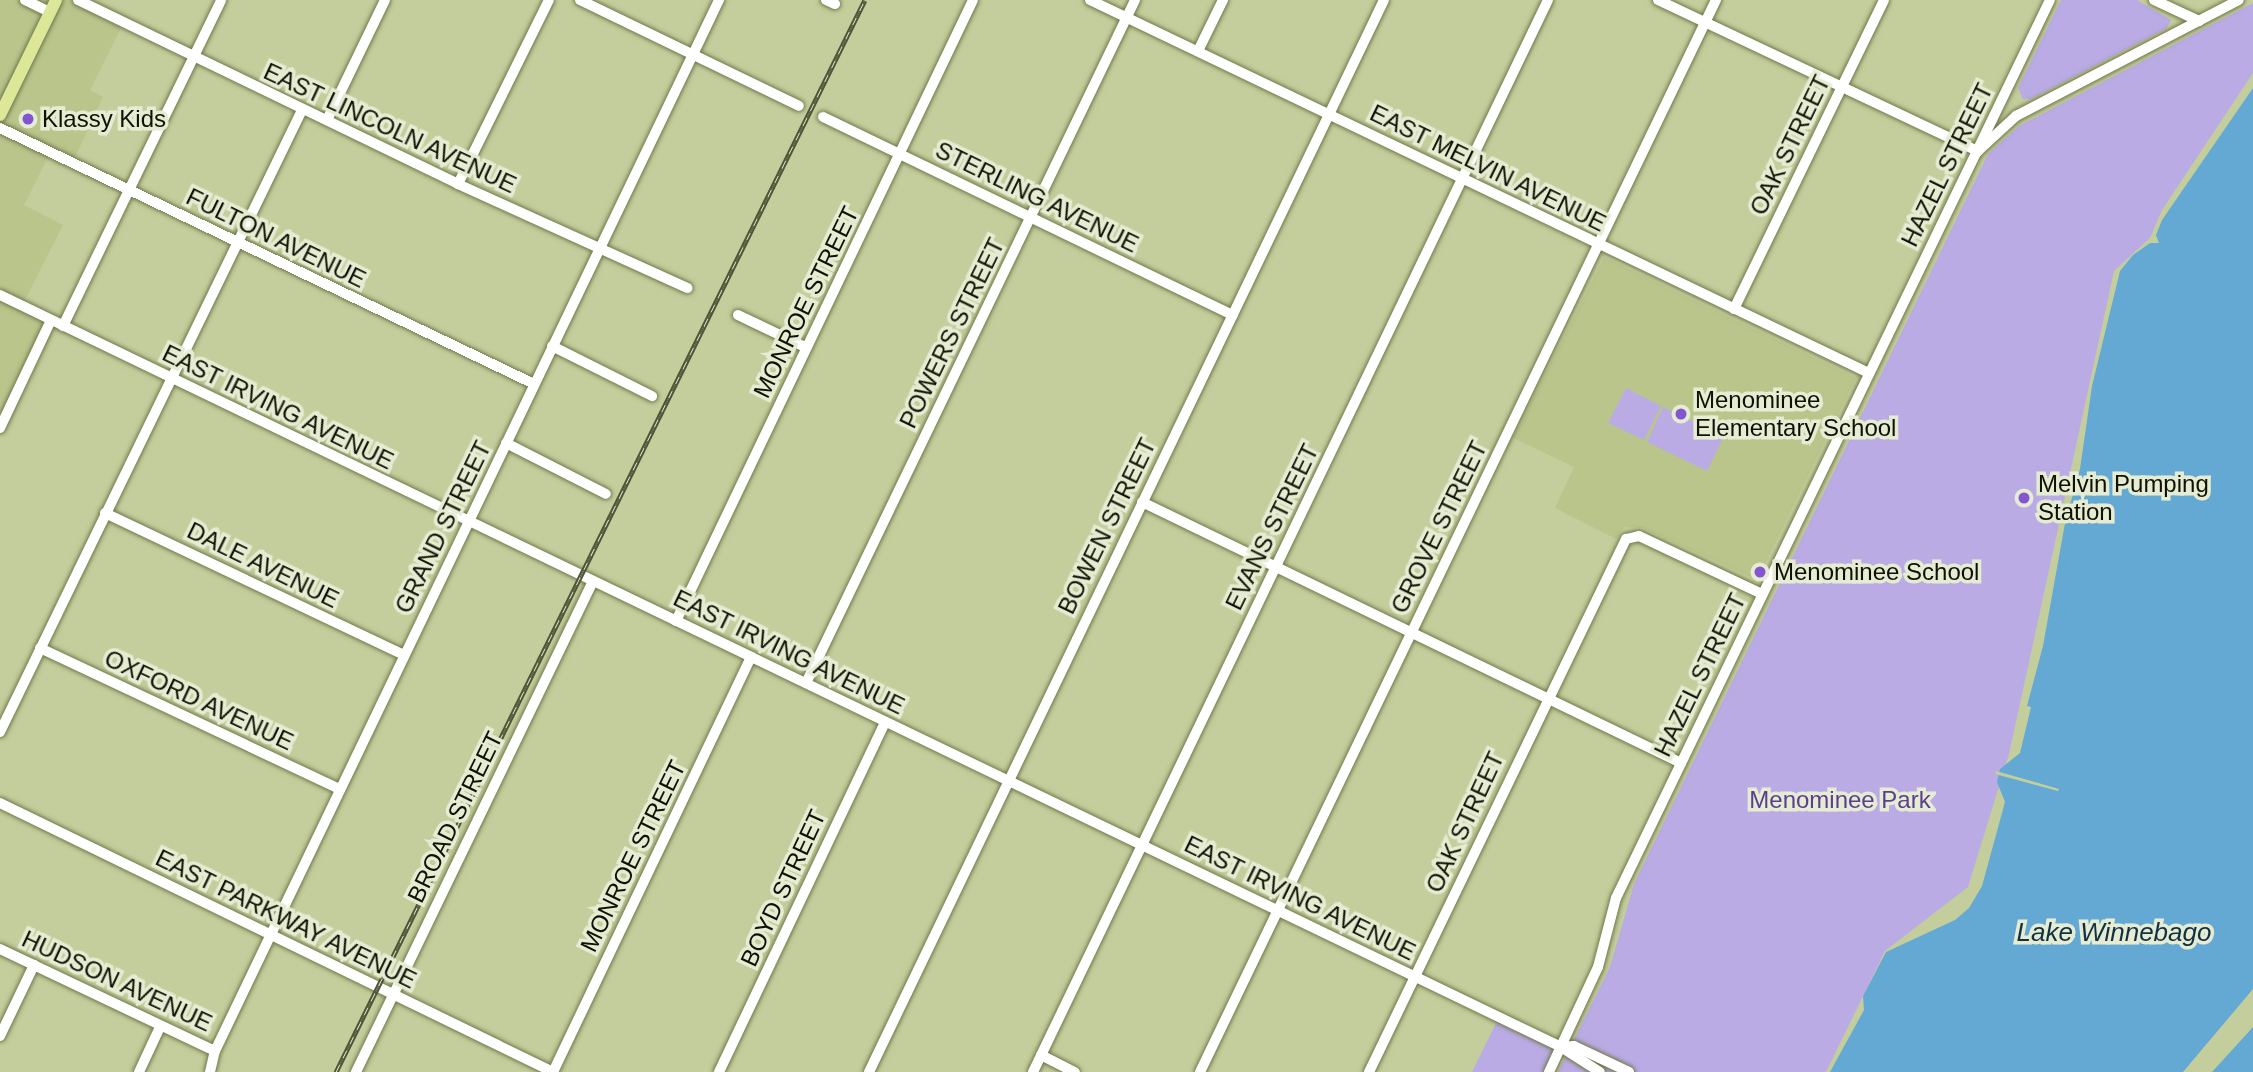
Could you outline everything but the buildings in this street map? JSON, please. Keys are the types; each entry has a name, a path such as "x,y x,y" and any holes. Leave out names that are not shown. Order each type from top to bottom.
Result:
{"main road":[{"path":"0,115 53,6"}],"street":[{"path":"25,0 53,6"},
{"name":"EAST LINCOLN AVENUE","path":"78,0 458,184 598,250 687,288"},
{"path":"63,326 221,0"},
{"path":"327,120 385,0"},
{"path":"458,184 549,0"},
{"path":"580,0 799,106"},
{"name":"GRAND STREET","path":"210,1072 215,1051 719,0"},
{"name":"MONROE STREET","path":"676,621 973,0"},
{"name":"EAST MELVIN AVENUE","path":"1090,0 1869,373"},
{"name":"POWERS STREET","path":"806,683 1135,0"},
{"path":"1198,51 1223,0"},
{"name":"BOWEN STREET","path":"869,1072 1384,0"},
{"name":"EVANS STREET","path":"1033,1072 1548,0"},
{"path":"1658,0 1978,151 2016,116 2199,21 2226,3 2239,0"},
{"name":"GROVE STREET","path":"1200,1072 1716,0"},
{"name":"OAK STREET","path":"1734,309 1884,0"},
{"name":"HAZEL STREET","path":"1549,1072 1598,967 1616,898 2050,0"},
{"path":"2154,0 2199,21"},
{"path":"0,732 302,110"},
{"name":"STERLING AVENUE","path":"823,117 1233,315"},
{"name":"FULTON AVENUE","path":"0,128 534,384"},
{"name":"EAST IRVING AVENUE","path":"0,295 1561,1046 1600,1072"},
{"path":"738,315 807,348"},
{"path":"0,428 51,320"},
{"path":"552,346 652,396"},
{"path":"506,443 606,494"},
{"path":"1142,502 1681,763"},
{"name":"DALE AVENUE","path":"105,513 404,655"},
{"name":"OAK STREET","path":"1369,1072 1626,539 1634,535 1643,538 1762,594"},
{"name":"BROAD STREET","path":"356,1072 593,581"},
{"name":"OXFORD AVENUE","path":"40,648 340,789"},
{"name":"MONROE STREET","path":"553,1072 751,657"},
{"name":"BOYD STREET","path":"719,1072 886,722"},
{"name":"EAST PARKWAY AVENUE","path":"0,803 553,1072"},
{"name":"HUDSON AVENUE","path":"0,949 215,1051"},
{"path":"0,1037 34,965"},
{"path":"139,1072 160,1027"},
{"name":"EAST IRVING AVENUE","path":"1561,1046 1574,1046 1629,1072"},
{"path":"1041,1055 1075,1072"}],"shaded area":[{"path":"0,0 78,0 124,22 90,90 103,97 72,164 50,153 24,205 63,225 22,306 51,320 0,428"},
{"name":"Menominee Elementary School","path":"1604,257 1856,378 1757,580 1643,528 1624,527 1616,539 1555,508 1574,467 1513,438"}],"green space":[{"path":"2061,0 2137,0 2171,20 2167,28 2031,99 2023,99 2018,88"},
{"name":"Menominee Park","path":"2253,3 2253,73 2162,210 2150,238 2114,271 2009,754 1968,887 1885,951 1826,1072 1558,1072 1610,967 1634,884 1988,154 2019,126"},
{"path":"1626,388 1661,406 1644,440 1608,423"},
{"path":"1663,407 1724,436 1707,471 1647,442"},
{"path":"1499,1017 1561,1047 1549,1072 1472,1072"}],"water":[{"name":"Lake Winnebago","path":"2253,88 2253,989 2183,1072 1830,1072 1864,1010 1863,996 1886,952 1955,920 1969,908 1982,886 2005,802 1997,782 2000,769 2020,753 2031,707 2027,706 2043,646 2065,523 2080,469 2092,386 2120,271 2133,255 2150,243 2159,243 2156,235 2162,220"},
{"path":"2253,1027 2253,1072 2212,1072"}],"pier":[{"path":"1996,771 2059,789 2058,791 1995,774"}],"railway":[{"path":"336,1072 865,0"}],"place":[{"name":"Klassy Kids","path":"28,119"},
{"name":"Menominee Elementary School","path":"1681,414"},
{"name":"Melvin Pumping Station","path":"2024,498"},
{"name":"Menominee School","path":"1760,572"}]}
